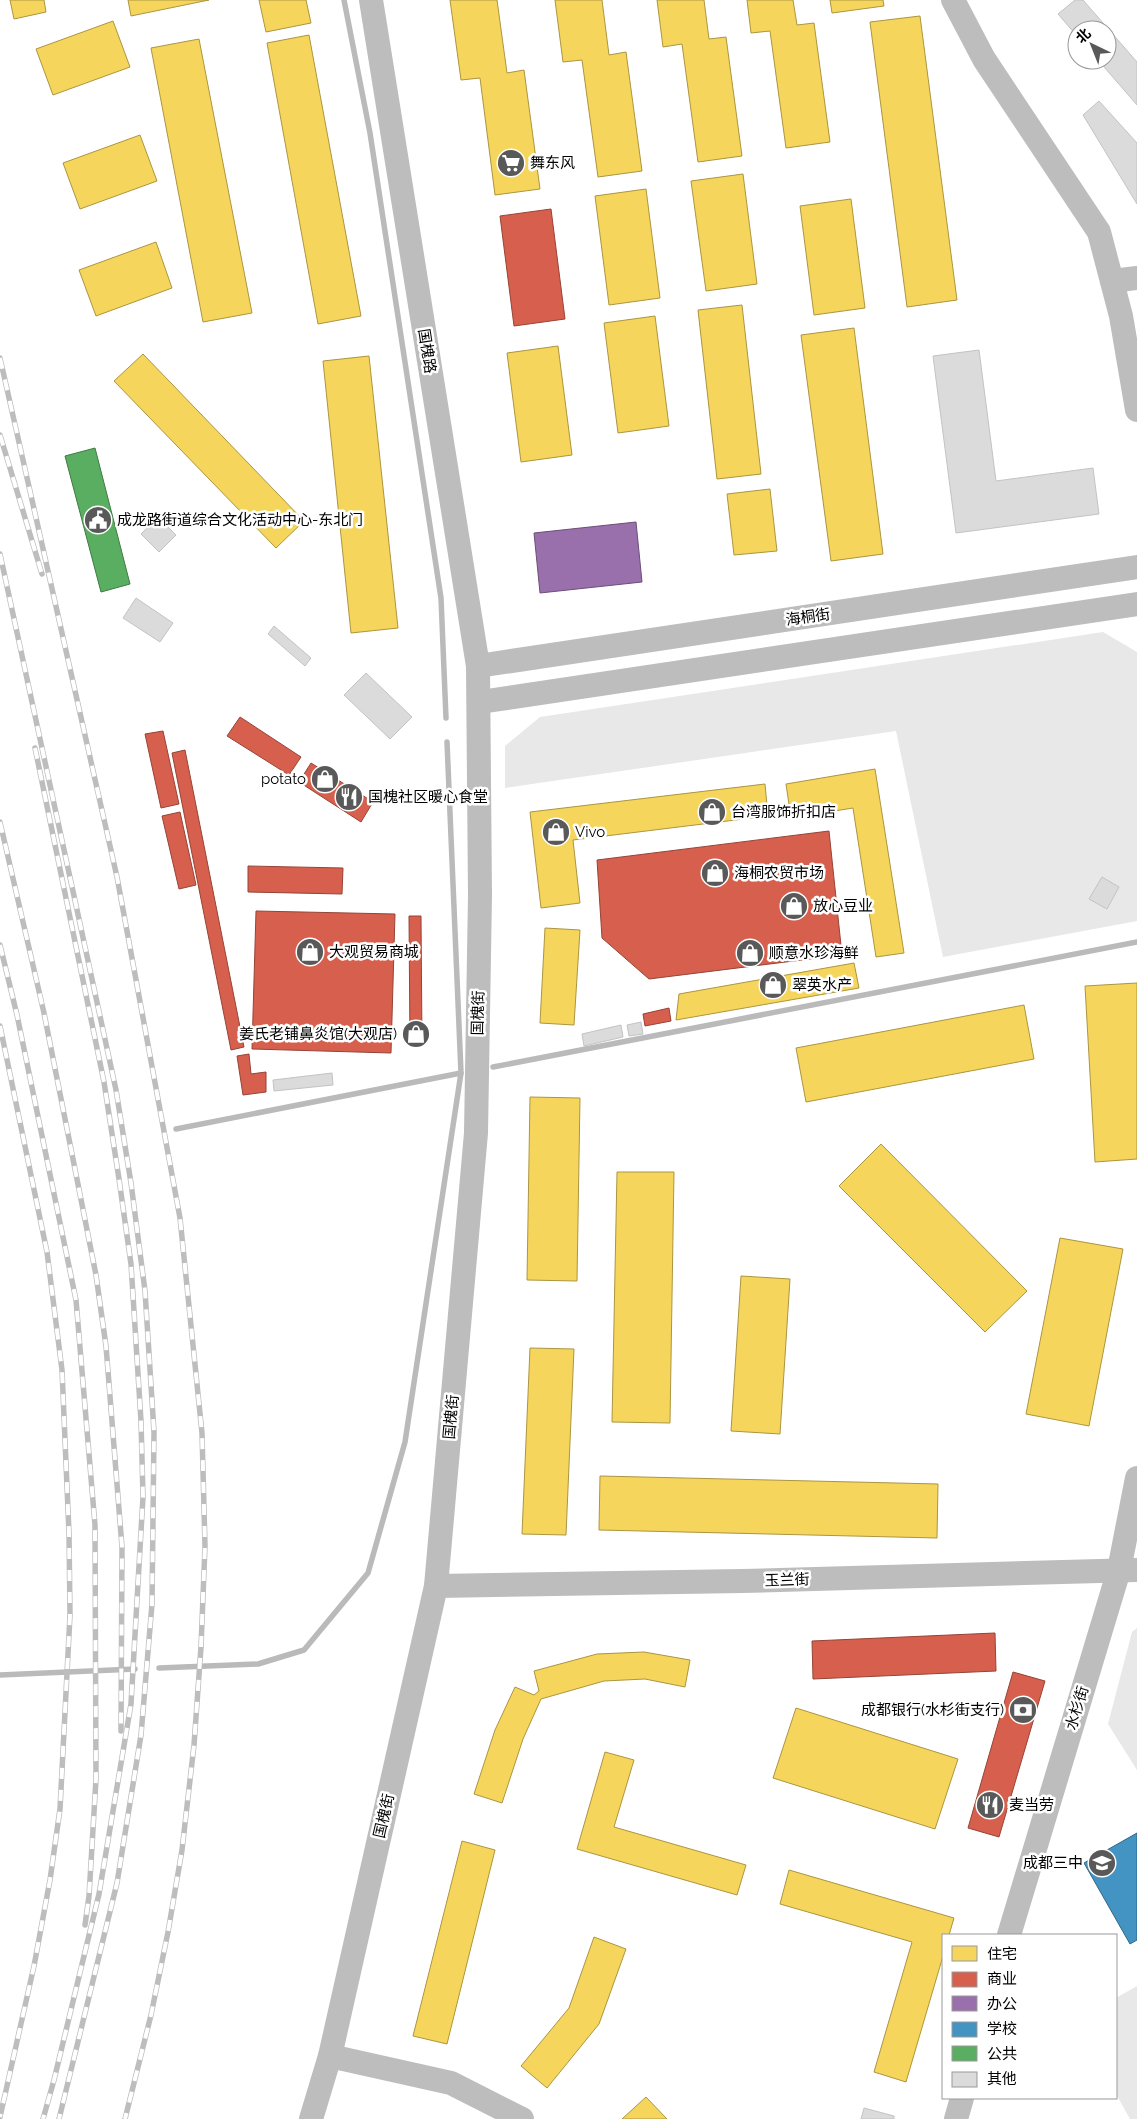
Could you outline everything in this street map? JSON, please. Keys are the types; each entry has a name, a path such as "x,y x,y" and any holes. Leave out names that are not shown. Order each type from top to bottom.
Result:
{"street":[{"name":"国槐路","path":"371,0 478,666 480,702"},
{"path":"953,0 984,59 1099,232 1121,316 1137,410"},
{"path":"1112,281 1137,278"},
{"name":"海桐街","path":"478,666 1137,568"},
{"path":"480,702 1137,604"},
{"name":"国槐街","path":"311,2119 330,2056 436,1586 476,1133 480,896 480,702"},
{"name":"水杉街","path":"1009,1934 1128,1570 1137,1478"},
{"name":"玉兰街","path":"436,1586 742,1581 1128,1570"},
{"path":"330,2056 451,2083 522,2119"},
{"path":"956,2119 962,2099"}],"shaded area":[{"path":"1103,632 1137,652 1137,921 943,957 896,731 505,788 505,746 540,717"},
{"path":"1137,1628 1137,1770 1108,1724 1132,1632"},
{"path":"1137,1986 1137,2119 1130,2119 1117,2096 1117,1997"}],"building: 住宅":[{"path":"10,0 44,0 46,12 14,19"},
{"path":"128,0 209,0 131,16"},
{"path":"259,0 306,0 311,23 266,32"},
{"path":"450,0 497,0 507,73 524,70 540,189 495,195 480,78 461,80"},
{"path":"555,0 602,0 609,55 626,52 642,171 598,177 582,60 563,62"},
{"path":"657,0 704,0 709,39 726,37 742,156 698,162 682,44 663,47"},
{"path":"747,0 793,0 797,25 814,23 830,142 786,148 770,31 751,33"},
{"path":"830,0 883,0 884,6 832,13"},
{"path":"920,16 957,300 907,307 870,22"},
{"path":"113,21 130,67 53,95 36,49"},
{"path":"309,35 361,316 318,324 267,43"},
{"path":"199,39 252,313 203,322 151,48"},
{"path":"140,135 157,181 80,209 63,163"},
{"path":"743,174 757,284 706,291 691,181"},
{"path":"646,189 660,298 609,305 595,196"},
{"path":"851,199 865,308 814,315 800,206"},
{"path":"156,242 172,288 96,316 79,270"},
{"path":"742,305 761,474 717,479 698,310"},
{"path":"655,316 669,426 618,433 604,323"},
{"path":"854,328 883,554 831,561 801,335"},
{"path":"558,346 572,455 521,462 507,353"},
{"path":"143,354 304,521 276,548 114,381"},
{"path":"369,356 398,628 351,633 323,361"},
{"path":"770,489 777,551 734,555 727,494"},
{"path":"875,769 904,953 876,957 853,808 791,818 786,784"},
{"path":"765,784 768,816 573,840 580,903 541,908 530,812"},
{"path":"545,928 580,930 574,1025 540,1023"},
{"path":"854,963 859,988 676,1020 679,994"},
{"path":"1137,983 1137,1159 1095,1162 1085,986"},
{"path":"1024,1005 1034,1059 806,1102 796,1048"},
{"path":"530,1097 580,1098 577,1281 527,1280"},
{"path":"881,1144 1027,1291 985,1332 839,1186"},
{"path":"617,1172 674,1172 670,1423 612,1422"},
{"path":"1060,1238 1123,1249 1089,1426 1026,1414"},
{"path":"741,1276 790,1279 780,1434 731,1431"},
{"path":"530,1348 574,1349 566,1535 522,1534"},
{"path":"600,1476 938,1484 937,1538 599,1530"},
{"path":"644,1652 690,1660 685,1687 645,1679 604,1681 541,1699 523,1739 502,1803 474,1794 495,1730 515,1687 534,1695 539,1691 534,1671 597,1654"},
{"path":"796,1708 958,1759 935,1829 773,1778"},
{"path":"605,1752 634,1760 614,1827 746,1865 737,1895 577,1849"},
{"path":"462,1841 495,1850 447,2044 413,2036"},
{"path":"789,1870 954,1918 949,1934 942,1934 942,1959 906,2082 874,2072 912,1942 780,1904"},
{"path":"594,1937 626,1949 599,2024 547,2088 521,2066 569,2008"},
{"path":"646,2097 667,2119 622,2119"}],"building: 商业":[{"path":"551,209 565,319 514,326 500,216"},
{"path":"240,717 301,757 289,775 227,736"},
{"path":"163,731 179,804 161,808 145,734"},
{"path":"185,750 244,1047 231,1050 172,753"},
{"path":"311,763 373,802 361,822 299,782"},
{"path":"180,812 196,885 179,889 162,816"},
{"path":"829,831 842,955 649,979 602,938 597,860"},
{"path":"248,866 343,868 342,894 248,892"},
{"path":"256,911 395,914 391,1053 252,1049"},
{"path":"409,916 421,916 422,1044 410,1045"},
{"path":"669,1008 671,1021 645,1026 643,1014"},
{"path":"249,1054 251,1074 266,1072 266,1092 243,1095 237,1056"},
{"path":"995,1633 996,1671 813,1679 812,1641"},
{"path":"1013,1672 1045,1681 999,1837 968,1828"}],"building: 办公":[{"path":"636,522 642,582 540,593 534,533"}],"building: 学校":[{"path":"1137,1833 1137,1940 1130,1944 1084,1863"}],"building: 公共":[{"name":"成龙路街道综合文化活动中心-东北门","path":"95,448 130,584 101,592 65,456"}],"building: 其他":[{"path":"1075,0 1083,0 1100,20 1067,20 1067,24 1058,14"},
{"path":"1117,39 1137,62 1137,105 1107,70 1117,70"},
{"path":"1099,101 1137,143 1137,204 1083,115"},
{"path":"979,350 996,481 1093,468 1099,514 956,533 933,356"},
{"path":"158,517 176,535 159,552 141,534"},
{"path":"136,598 173,623 160,642 123,618"},
{"path":"274,626 311,658 305,666 268,634"},
{"path":"366,673 412,717 390,739 344,695"},
{"path":"1102,877 1119,887 1107,909 1089,899"},
{"path":"641,1022 643,1034 629,1036 627,1025"},
{"path":"621,1025 623,1037 584,1046 582,1034"},
{"path":"332,1073 333,1085 274,1091 273,1080"},
{"path":"864,2108 894,2116 894,2119 861,2119"}],"waterway":[{"path":"344,0 370,133 441,598 446,718"},
{"path":"159,1668 258,1664 304,1650 368,1573 405,1442 461,1073 447,742"},
{"path":"493,1067 1137,942"},
{"path":"176,1129 461,1073"},
{"path":"0,1675 135,1669"}],"railway":[{"path":"0,358 117,877 180,1218 202,1433 205,1546 201,1647 194,1745 182,1850 168,1932 151,2015 125,2119"},
{"path":"0,435 42,574"},
{"path":"0,554 116,1090 131,1183 145,1291 154,1432 152,1604 141,1735 117,1883 59,2119"},
{"path":"35,748 104,1082 119,1179 131,1264 141,1421 143,1497 131,1704 99,1894 43,2119"},
{"path":"0,822 44,1013 96,1275 106,1346 122,1547 121,1731"},
{"path":"0,945 17,1015 76,1300 95,1525 96,1779 89,1896 85,1925"},
{"path":"0,1026 47,1252 62,1370 69,1533 70,1615 60,1809 50,1880 34,1966 0,2117"}],"place":[{"name":"舞东风","path":"511,163"},
{"name":"成龙路街道综合文化活动中心-东北门","path":"98,520"},
{"name":"potato","path":"325,779"},
{"name":"国槐社区暖心食堂","path":"349,797"},
{"name":"台湾服饰折扣店","path":"712,812"},
{"name":"Vivo","path":"556,832"},
{"name":"海桐农贸市场","path":"715,873"},
{"name":"放心豆业","path":"794,906"},
{"name":"大观贸易商城","path":"310,952"},
{"name":"顺意水珍海鲜","path":"750,953"},
{"name":"翠英水产","path":"773,985"},
{"name":"姜氏老铺鼻炎馆(大观店)","path":"416,1034"},
{"name":"成都银行(水杉街支行)","path":"1023,1710"},
{"name":"麦当劳","path":"990,1805"},
{"name":"成都三中","path":"1102,1863"}]}
